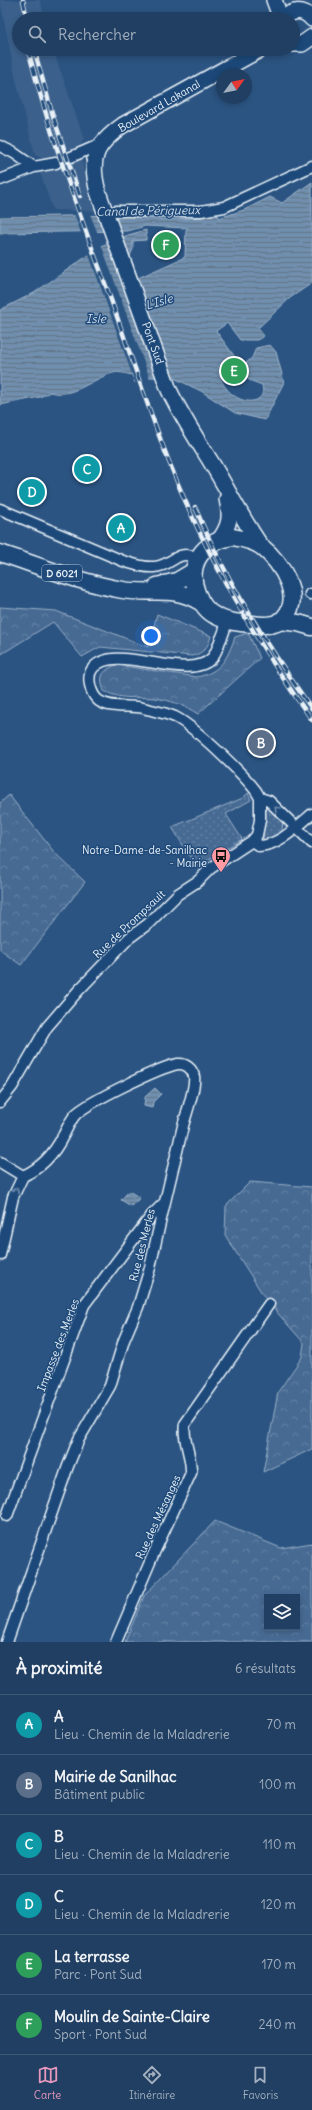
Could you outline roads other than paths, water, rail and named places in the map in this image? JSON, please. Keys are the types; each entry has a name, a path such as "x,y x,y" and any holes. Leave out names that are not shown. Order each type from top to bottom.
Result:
{"main road":[{"path":"274,0 279,12"},
{"path":"287,0 309,16"},
{"path":"300,44 311,39"},
{"name":"Boulevard Lakanal","path":"98,192 93,166 101,144 110,134 123,125 248,56"},
{"name":"Pont Sud","path":"98,192 169,390 185,421 244,521 261,546"},
{"name":"Pont Sud","path":"220,539 226,530 230,516 224,486"},
{"path":"312,622 302,613 292,598 288,580 276,562 261,546 244,539 233,537 220,539 212,544 196,564 194,586 200,602 214,616 226,621 261,625 279,621 298,623 312,627"},
{"name":"D 6021","path":"0,553 61,573 125,591 180,592 190,595 200,602"},
{"name":"D 6021","path":"125,591 168,584 196,564"},
{"path":"279,621 288,611 292,598"}],"street":[{"name":"Boulevard Lakanal","path":"71,157 101,144"},
{"path":"0,146 14,153 34,167"},
{"path":"0,180 34,167 56,163"},
{"path":"116,212 201,210 224,207 312,166"},
{"path":"0,509 123,561 144,567 155,567 168,563 180,554 188,553 196,564"},
{"path":"226,621 218,649 213,657 206,663 194,666 117,658 106,660 97,664 92,669 89,679 91,689 98,701 110,705 139,707 176,717 196,731 253,788 260,798 269,801 312,843"},
{"path":"260,798 259,826 257,835 252,841 259,846 264,846 296,828 312,814"},
{"name":"Rue de Prompsault","path":"0,1102 12,1087 47,1027 78,991 129,938 148,924 178,894 198,881 211,868 252,841"},
{"name":"Rue des Merles","path":"8,1642 68,1466 79,1439 110,1386 124,1340 138,1307 150,1268 194,1078 189,1068 183,1064 162,1070 87,1106 75,1116 41,1166 23,1176"},
{"path":"0,1162 23,1176 13,1197 0,1255"},
{"name":"Impasse des Merles","path":"7,1516 84,1305 152,1215 165,1202"},
{"name":"Rue des Mésanges","path":"116,1642 153,1555 191,1473 192,1462 184,1430 185,1424 269,1304"}],"water":[{"name":"Isle","path":"312,182 312,283 290,298 258,328 264,336 257,340 240,340 227,323 216,331 235,357 222,363 218,368 222,381 228,390 236,397 244,400 252,401 259,399 262,393 262,385 249,380 241,367 252,358 256,348 270,345 276,352 284,382 265,420 235,413 201,391 174,378 149,377 135,383 132,375 117,372 67,393 50,392 40,397 0,405 0,310 34,293 103,245 128,235 146,230 146,240 133,241 133,249 130,256 138,278 185,257 186,230 188,228 145,226 128,231 0,233 0,217 128,215 151,219 173,219 218,215 219,218 244,210 270,197 282,203"},
{"path":"155,1088 161,1094 153,1102 152,1108 144,1106 145,1097"},
{"path":"129,1191 140,1198 131,1206 121,1200"}],"tunnel":[{"path":"56,163 71,157"}],"railway":[{"path":"23,0 26,12"},
{"path":"30,56 45,112 87,236 152,415 186,503 211,556 237,604 281,675 312,720"},
{"path":"36,56 53,116 80,196"},
{"path":"195,507 233,586 279,661 312,709"}],"place":[{"name":"Moulin de Sainte-Claire","path":"166,245"},
{"name":"La terrasse","path":"234,371"},
{"name":"B","path":"87,469"},
{"name":"C","path":"32,492"},
{"name":"A","path":"121,528"},
{"name":"Mairie de Sanilhac","path":"261,743"},
{"name":"Notre-Dame-de-Sanilhac - Mairie","path":"221,873"}],"water label":[{"name":"Canal de Périgueux","path":"148,211"},
{"name":"L'Isle","path":"159,302"}]}
